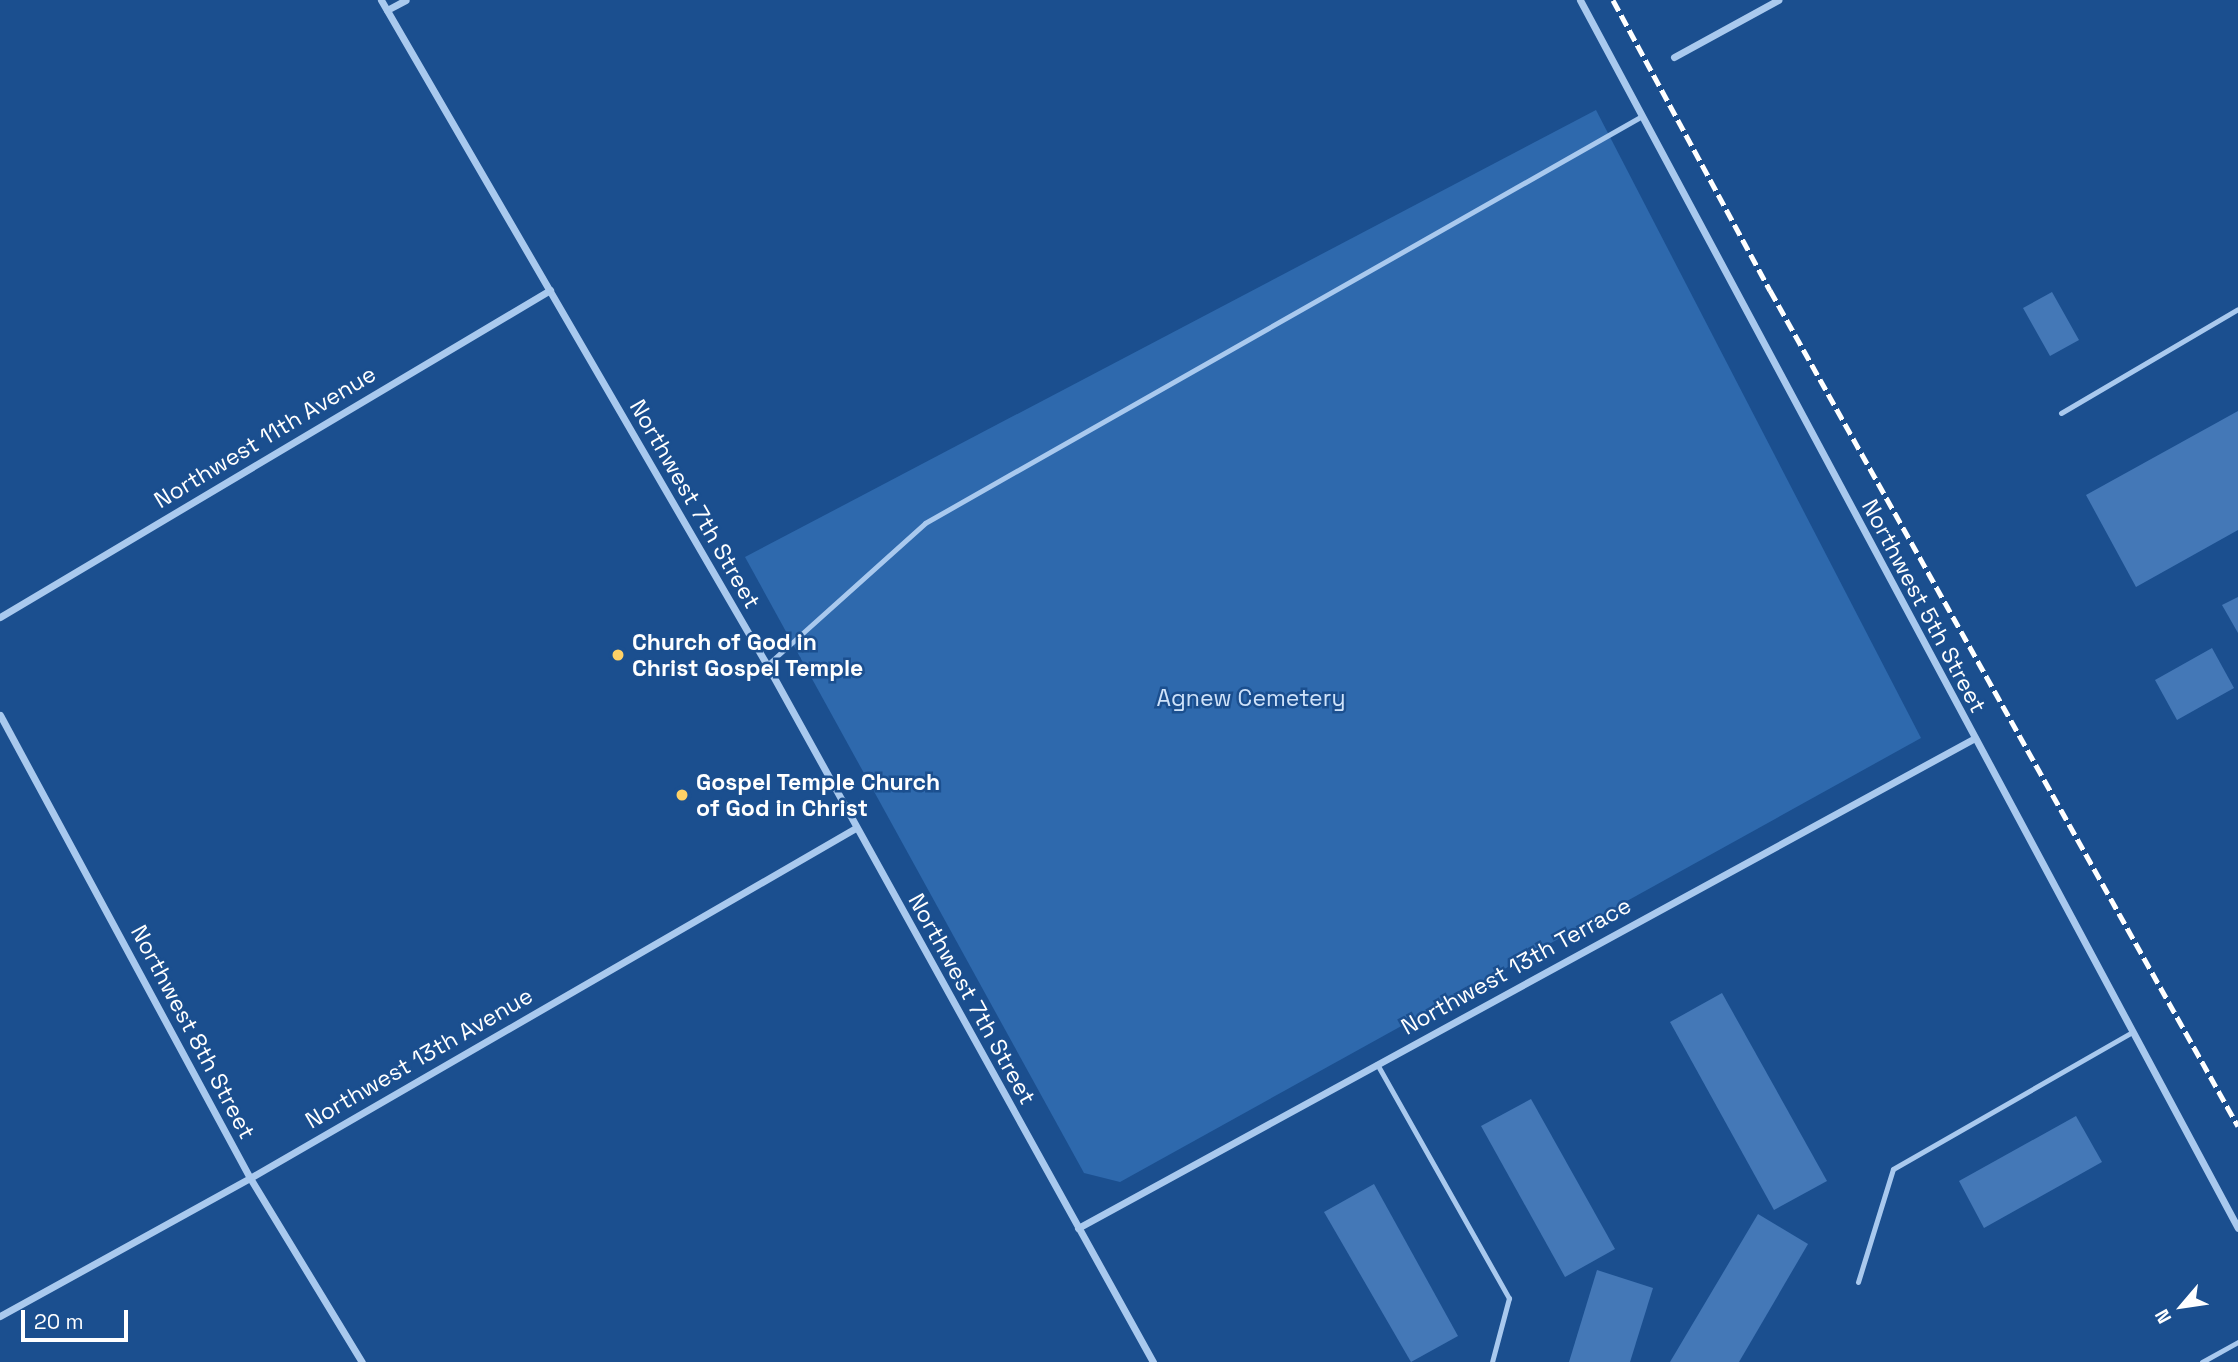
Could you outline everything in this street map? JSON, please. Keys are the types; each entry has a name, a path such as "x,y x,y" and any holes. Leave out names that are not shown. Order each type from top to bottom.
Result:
{"street":[{"name":"Northwest 7th Street","path":"381,0 766,666 854,829 1153,1362"},
{"path":"387,10 406,0"},
{"name":"Northwest 5th Street","path":"1580,0 1973,739 2238,1228"},
{"path":"1674,57 1778,0"},
{"name":"Northwest 11th Avenue","path":"0,617 550,290"},
{"name":"Northwest 8th Street","path":"0,715 250,1178 362,1362"},
{"name":"Northwest 13th Terrace","path":"1078,1228 1973,739"},
{"name":"Northwest 13th Avenue","path":"0,1316 250,1178 854,829"}],"lane":[{"path":"766,666 925,523 1642,116"},
{"path":"2061,413 2238,309"},
{"path":"1858,1282 1893,1169 2132,1032"},
{"path":"1377,1064 1509,1298 1492,1362"},
{"path":"2202,1362 2238,1342"}],"green space":[{"name":"Agnew Cemetery","path":"1596,110 1921,738 1120,1182 1084,1173 745,557"}],"building":[{"path":"2052,292 2079,340 2050,356 2023,308"},
{"path":"2238,411 2238,530 2136,587 2086,495"},
{"path":"2238,597 2238,633 2222,605"},
{"path":"2212,648 2234,688 2177,720 2155,680"},
{"path":"1722,993 1827,1181 1774,1210 1670,1022"},
{"path":"1531,1099 1615,1249 1565,1277 1481,1126"},
{"path":"2076,1116 2102,1162 1984,1228 1959,1181"},
{"path":"1374,1184 1458,1336 1411,1362 1324,1212"},
{"path":"1758,1214 1808,1244 1739,1362 1670,1362"},
{"path":"1597,1270 1653,1288 1630,1362 1569,1362"}],"railway":[{"path":"1613,0 1770,290 2238,1126"}],"place":[{"name":"Church of God in Christ Gospel Temple","path":"618,655"},
{"name":"Gospel Temple Church of God in Christ","path":"682,795"}]}
